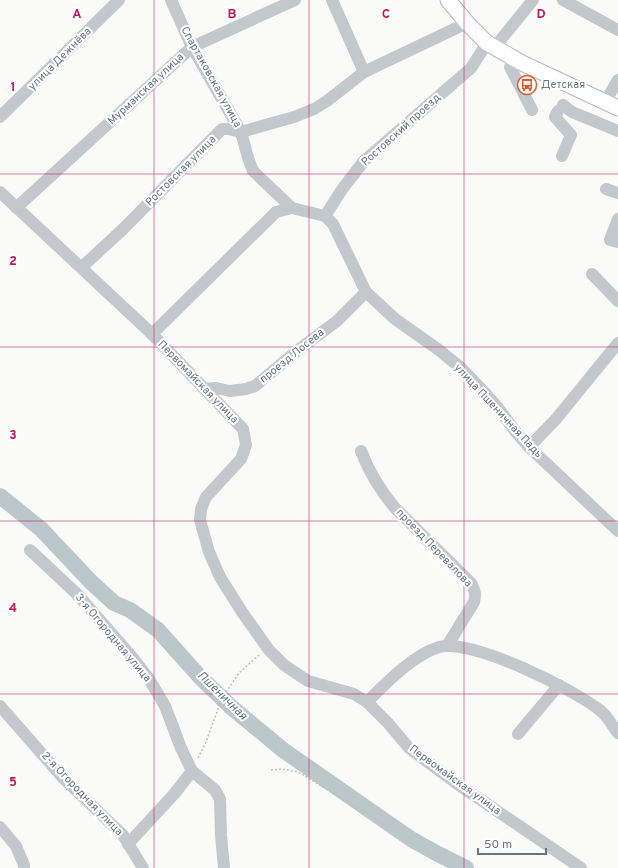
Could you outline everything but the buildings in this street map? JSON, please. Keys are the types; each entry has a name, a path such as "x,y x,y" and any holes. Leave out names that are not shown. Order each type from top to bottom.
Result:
{"main road":[{"path":"448,0 467,23 491,45 522,63 612,105"}],"street":[{"name":"улица Дежнёва","path":"0,117 119,0"},
{"name":"Спартаковская улица","path":"171,0 192,47 241,132 253,170 292,208"},
{"name":"Мурманская улица","path":"16,208 192,47 295,0"},
{"path":"332,0 364,72"},
{"name":"Ростовский проезд","path":"325,216 343,188 364,161 471,68 533,0"},
{"path":"563,0 618,30"},
{"name":"Ростовская улица","path":"82,267 122,230 222,129 241,132 294,117 314,109 327,101 364,72 467,23"},
{"path":"510,67 532,110"},
{"path":"612,105 618,80"},
{"path":"562,156 570,135 555,117 560,108 618,131"},
{"path":"606,189 618,193"},
{"name":"Первомайская улица","path":"0,192 152,334 243,429 246,445 241,459 206,497 201,510 200,520 209,552 220,577 242,612 267,647 284,665 308,681 354,694 367,702 388,723 409,748 564,862 581,868"},
{"path":"152,334 276,212 292,208 325,216"},
{"name":"улица Пшеничная Падь","path":"325,216 333,224 366,292 395,319 439,350 461,368 485,393 529,447 618,531"},
{"path":"618,219 610,240 618,242"},
{"path":"592,274 618,301"},
{"name":"проезд Лосева","path":"205,389 216,388 230,392 255,386 337,320 366,292"},
{"path":"529,447 556,419 618,343"},
{"name":"проезд Перевалова","path":"361,451 369,470 387,499 471,583 474,589 476,594 474,602 447,646"},
{"name":"3-я Огородная улица","path":"30,550 78,595 132,657 149,680 165,706 181,748 192,771 215,790 220,799 224,868"},
{"path":"367,702 400,670 426,653 447,646 456,646 488,655 537,674 559,685 600,710 609,718 618,733"},
{"path":"518,734 559,685"},
{"name":"2-я Огородная улица","path":"0,706 64,779 123,835 143,868"},
{"path":"128,844 175,793 192,771"},
{"path":"0,827 16,846 24,868"}],"path":[{"path":"192,771 206,742 222,698 239,673 267,647"},
{"path":"271,770 282,768 298,772 386,825 387,831"}],"waterway":[{"name":"Пшеничная","path":"0,496 41,529 91,582 114,603 130,610 158,630 200,677 230,706 283,750 411,839 466,868"}],"place":[{"name":"Детская","path":"527,85"}]}
